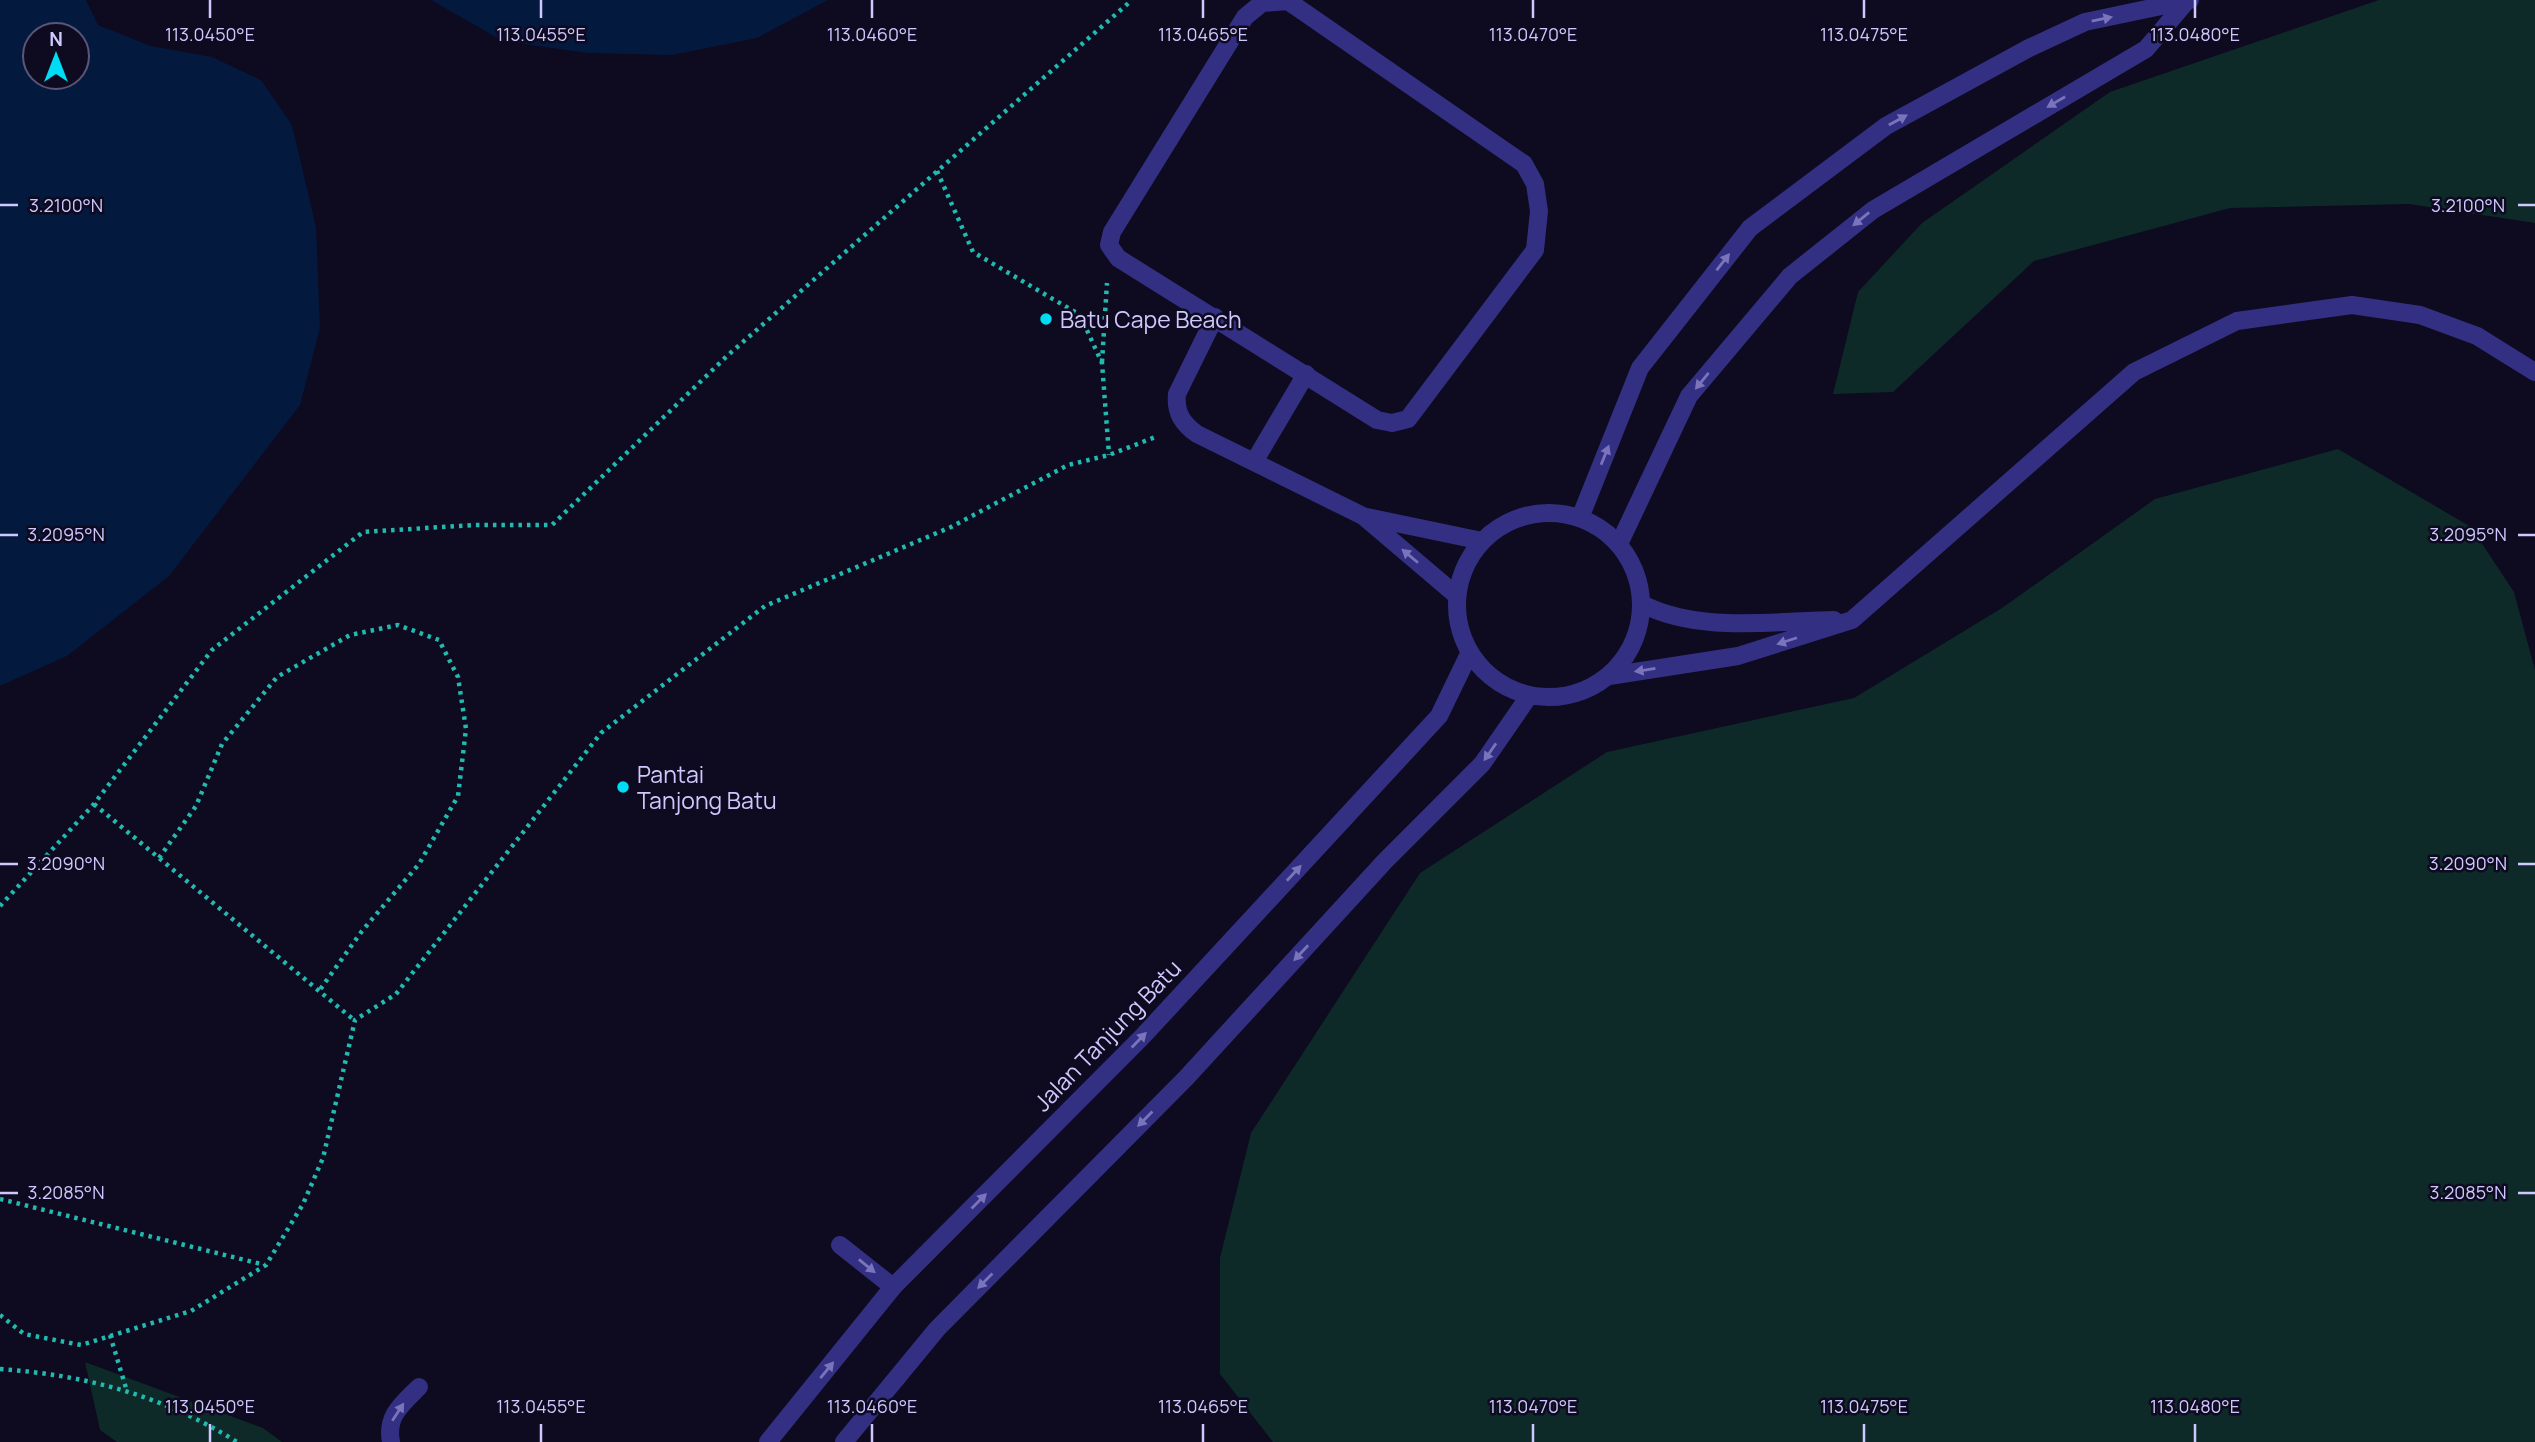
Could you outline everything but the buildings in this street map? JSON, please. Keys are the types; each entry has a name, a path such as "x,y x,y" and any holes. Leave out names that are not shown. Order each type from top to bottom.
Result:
{"street":[{"path":"1288,1 1524,164 1535,184 1539,211 1535,250 1408,419 1392,423 1377,420 1214,317 1118,258 1109,245 1112,232 1245,17 1262,3 1288,1"},
{"path":"1580,518 1640,368 1750,229 1886,127 2029,48 2085,23 2188,1"},
{"path":"1619,544 1689,396 1790,276 1873,210 2146,50 2188,1"},
{"path":"1609,676 1738,656 1852,620 2134,372 2237,321 2352,306 2420,315 2477,336 2535,372"},
{"path":"1214,317 1177,394 1175,407 1185,425 1363,516 1456,595"},
{"path":"1254,462 1306,374"},
{"path":"1555,513 1580,518 1601,529 1619,544 1631,562 1639,583 1642,604 1639,631 1627,656 1609,676 1586,691 1558,698 1529,696 1506,688 1485,673 1469,654 1457,626 1456,595 1464,566 1482,541 1503,525 1528,515 1555,513"},
{"path":"1363,516 1482,541"},
{"path":"1642,604 1660,614 1695,621 1852,620"},
{"name":"Jalan Tanjung Batu","path":"768,1442 893,1287 1142,1037 1439,716 1469,654"},
{"path":"844,1442 937,1329 1186,1078 1385,861 1482,764 1529,696"},
{"path":"840,1245 893,1287"},
{"path":"391,1442 389,1430 394,1412 419,1388"}],"path":[{"path":"0,906 94,804 212,650 363,532 474,525 552,525 727,355 1132,0"},
{"path":"937,171 973,251 1080,315 1102,363"},
{"path":"1109,245 1102,363 1109,455"},
{"path":"0,1315 24,1334 81,1345 191,1311 266,1265 303,1204 323,1158 355,1020 396,994 601,733 765,606 951,527 1068,465 1109,455 1185,425"},
{"path":"159,858 196,806 222,744 277,677 350,635 398,625 439,640 458,677 466,729 458,796 419,864 362,931 319,991"},
{"path":"94,804 355,1020"},
{"path":"0,1199 266,1265"},
{"path":"110,1335 126,1389"},
{"path":"0,1369 126,1389 196,1416 237,1442"}],"green space":[{"path":"2379,0 2535,0 2535,223 2409,204 2230,208 2034,261 1893,392 1833,394 1858,292 1922,223 2110,92"},
{"path":"2338,449 2471,527 2514,592 2535,670 2535,1442 1273,1442 1220,1374 1220,1258 1251,1133 1420,873 1607,752 1854,698 2002,608 2155,499"},
{"path":"85,1362 263,1428 282,1442 117,1442 100,1430"}],"water":[{"path":"0,0 86,0 98,25 151,46 212,57 261,80 292,125 316,227 320,328 300,405 169,576 67,656 0,686"},
{"path":"431,0 828,0 757,38 672,55 588,53 503,41"}],"place":[{"name":"Batu Cape Beach","path":"1046,319"},
{"name":"Pantai Tanjong Batu","path":"623,787"}]}
